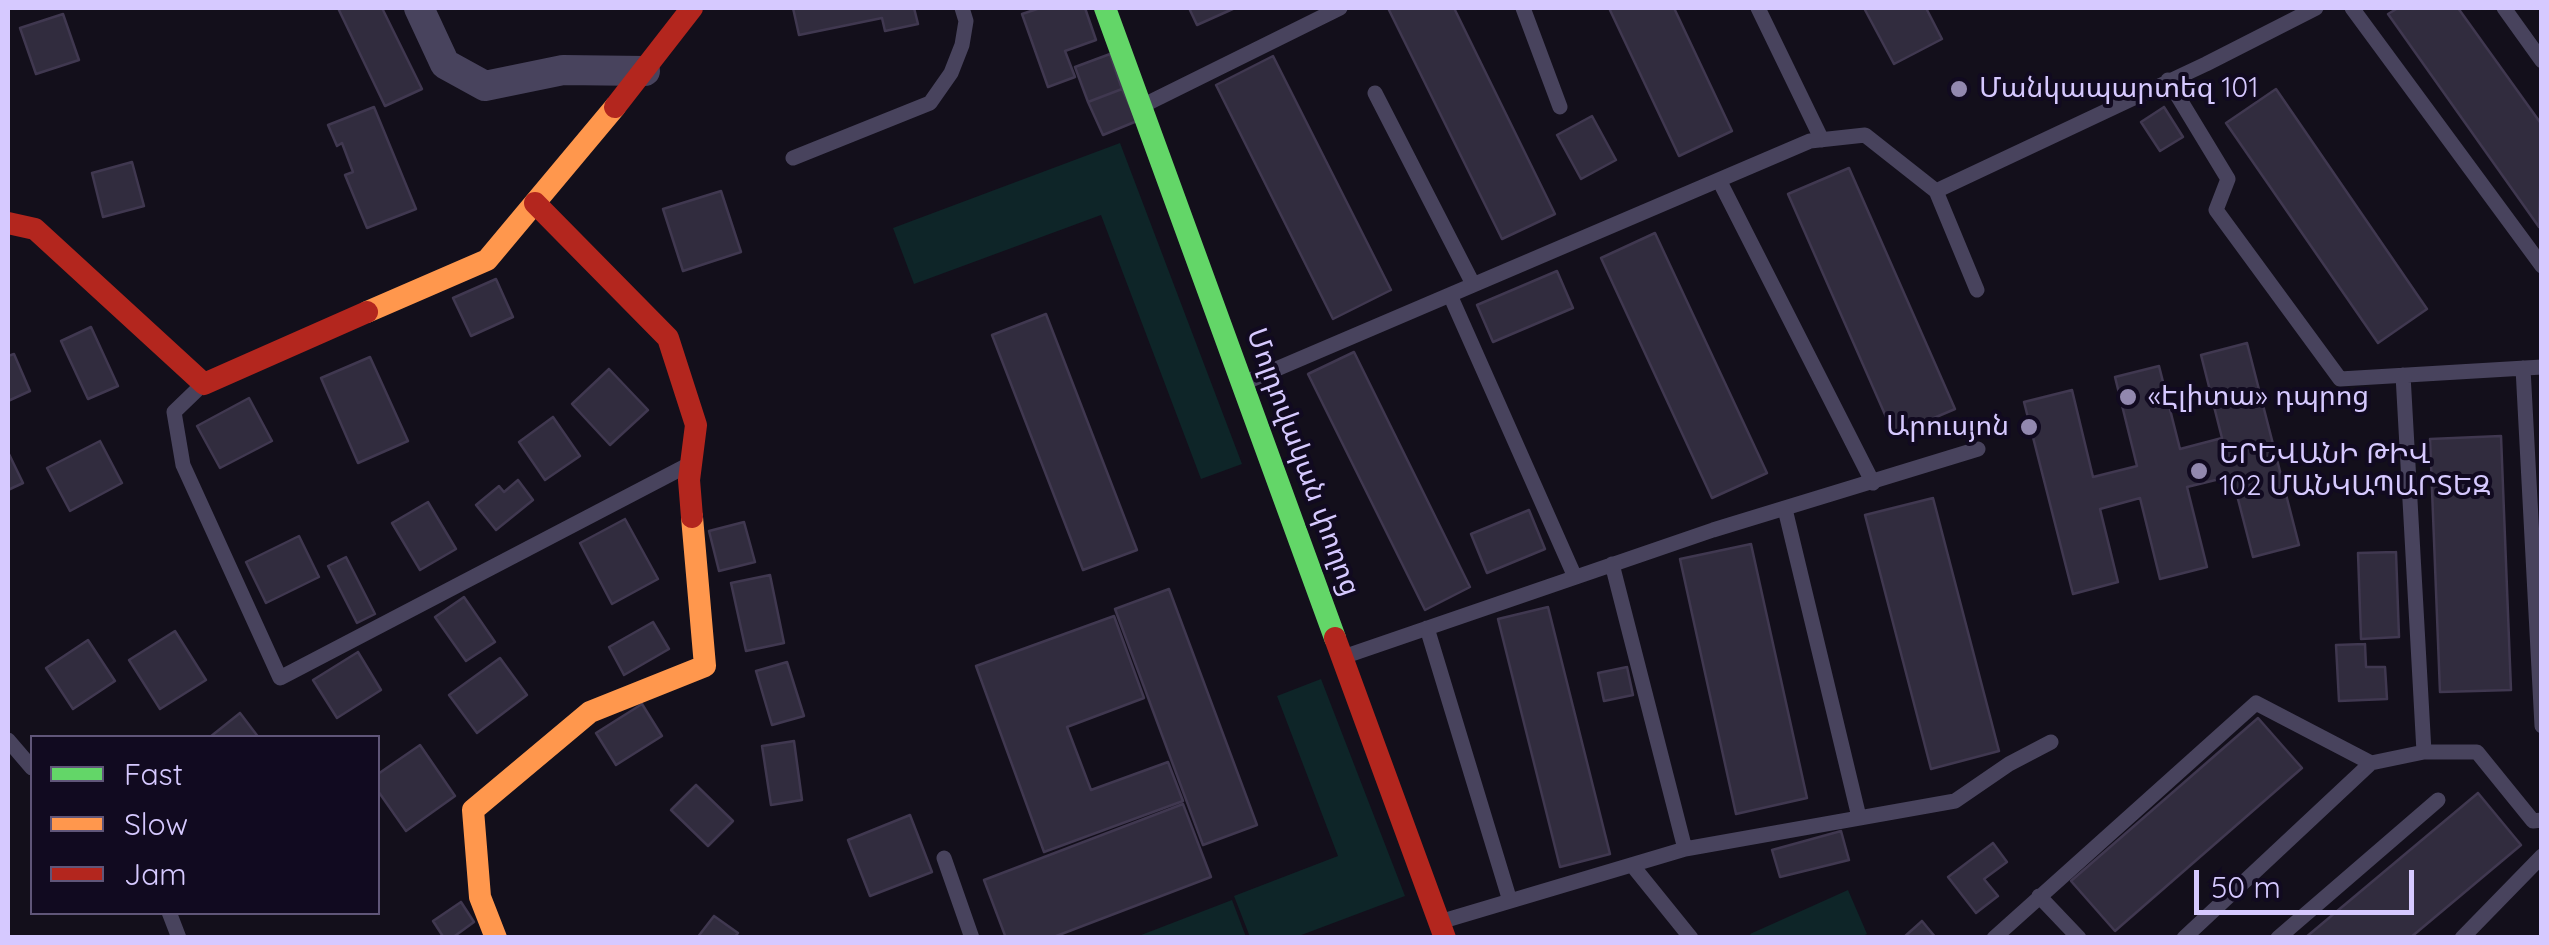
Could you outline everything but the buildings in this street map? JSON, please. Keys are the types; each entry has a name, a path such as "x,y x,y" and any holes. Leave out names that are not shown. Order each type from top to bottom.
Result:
{"street":[{"path":"419,8 445,64 485,86 563,70 645,71"},
{"path":"8,223 35,229 204,384 487,260 645,71 692,8"},
{"name":"Մոլդովական փողոց","path":"1105,8 1442,930"},
{"path":"496,938 480,896 473,810 590,712 705,666 689,480 696,425 668,338 535,202"}],"lane":[{"path":"793,158 930,102 950,74 962,45 966,21 962,8"},
{"path":"1142,106 1340,8"},
{"path":"1523,8 1560,108"},
{"path":"1758,8 1822,140"},
{"path":"1936,191 2316,8"},
{"path":"2352,8 2542,266"},
{"path":"2504,8 2542,61"},
{"path":"2168,80 2228,178 2216,210 2340,380 2542,368"},
{"path":"1375,93 1473,284"},
{"path":"1242,384 1719,180 1822,140 1866,135 1936,191 1977,290"},
{"path":"1719,180 1873,483"},
{"path":"1450,295 1575,577"},
{"path":"2523,368 2542,726"},
{"path":"2404,375 2424,752"},
{"path":"204,384 174,412 182,465 280,678 691,464"},
{"path":"1342,657 1612,564 1978,449"},
{"path":"1785,509 1859,817"},
{"path":"1612,564 1685,849"},
{"path":"1427,628 1510,901"},
{"path":"1994,938 2256,702 2371,762"},
{"path":"8,740 30,766"},
{"path":"1442,930 1510,901 1685,849 1955,801 2050,742"},
{"path":"2184,938 2371,762 2424,752 2477,752 2533,821 2542,820"},
{"path":"2278,938 2438,800"},
{"path":"2462,938 2542,856"},
{"path":"944,858 972,938"},
{"path":"1632,865 1691,938"},
{"path":"2039,896 2079,938"}],"green space":[{"path":"1120,143 1242,464 1201,479 1101,215 914,284 893,228"},
{"path":"1321,679 1405,896 1296,937 1250,937 1234,896 1338,856 1277,696"},
{"path":"1848,890 1867,934 1859,938 1750,934"},
{"path":"1232,900 1246,937 1136,937"}],"traffic: fast":[{"path":"1105,8 1335,638"}],"traffic: slow":[{"path":"367,312 487,260 615,107"},
{"path":"496,938 480,897 473,810 590,712 705,666 692,517"}],"traffic: jam":[{"path":"615,107 692,8"},
{"path":"535,203 668,338 696,425 689,480 692,517"},
{"path":"8,223 35,229 204,384 367,312"},
{"path":"1335,638 1445,938"}],"place":[{"name":"Մանկապարտեզ 101","path":"1959,89"},
{"name":"«Էլիտա» դպրոց","path":"2128,397"},
{"name":"Արուսյոն","path":"2029,427"},
{"name":"ԵՐԵՎԱՆԻ ԹԻՎ 102 ՄԱՆԿԱՊԱՐՏԵԶ","path":"2199,471"}]}
